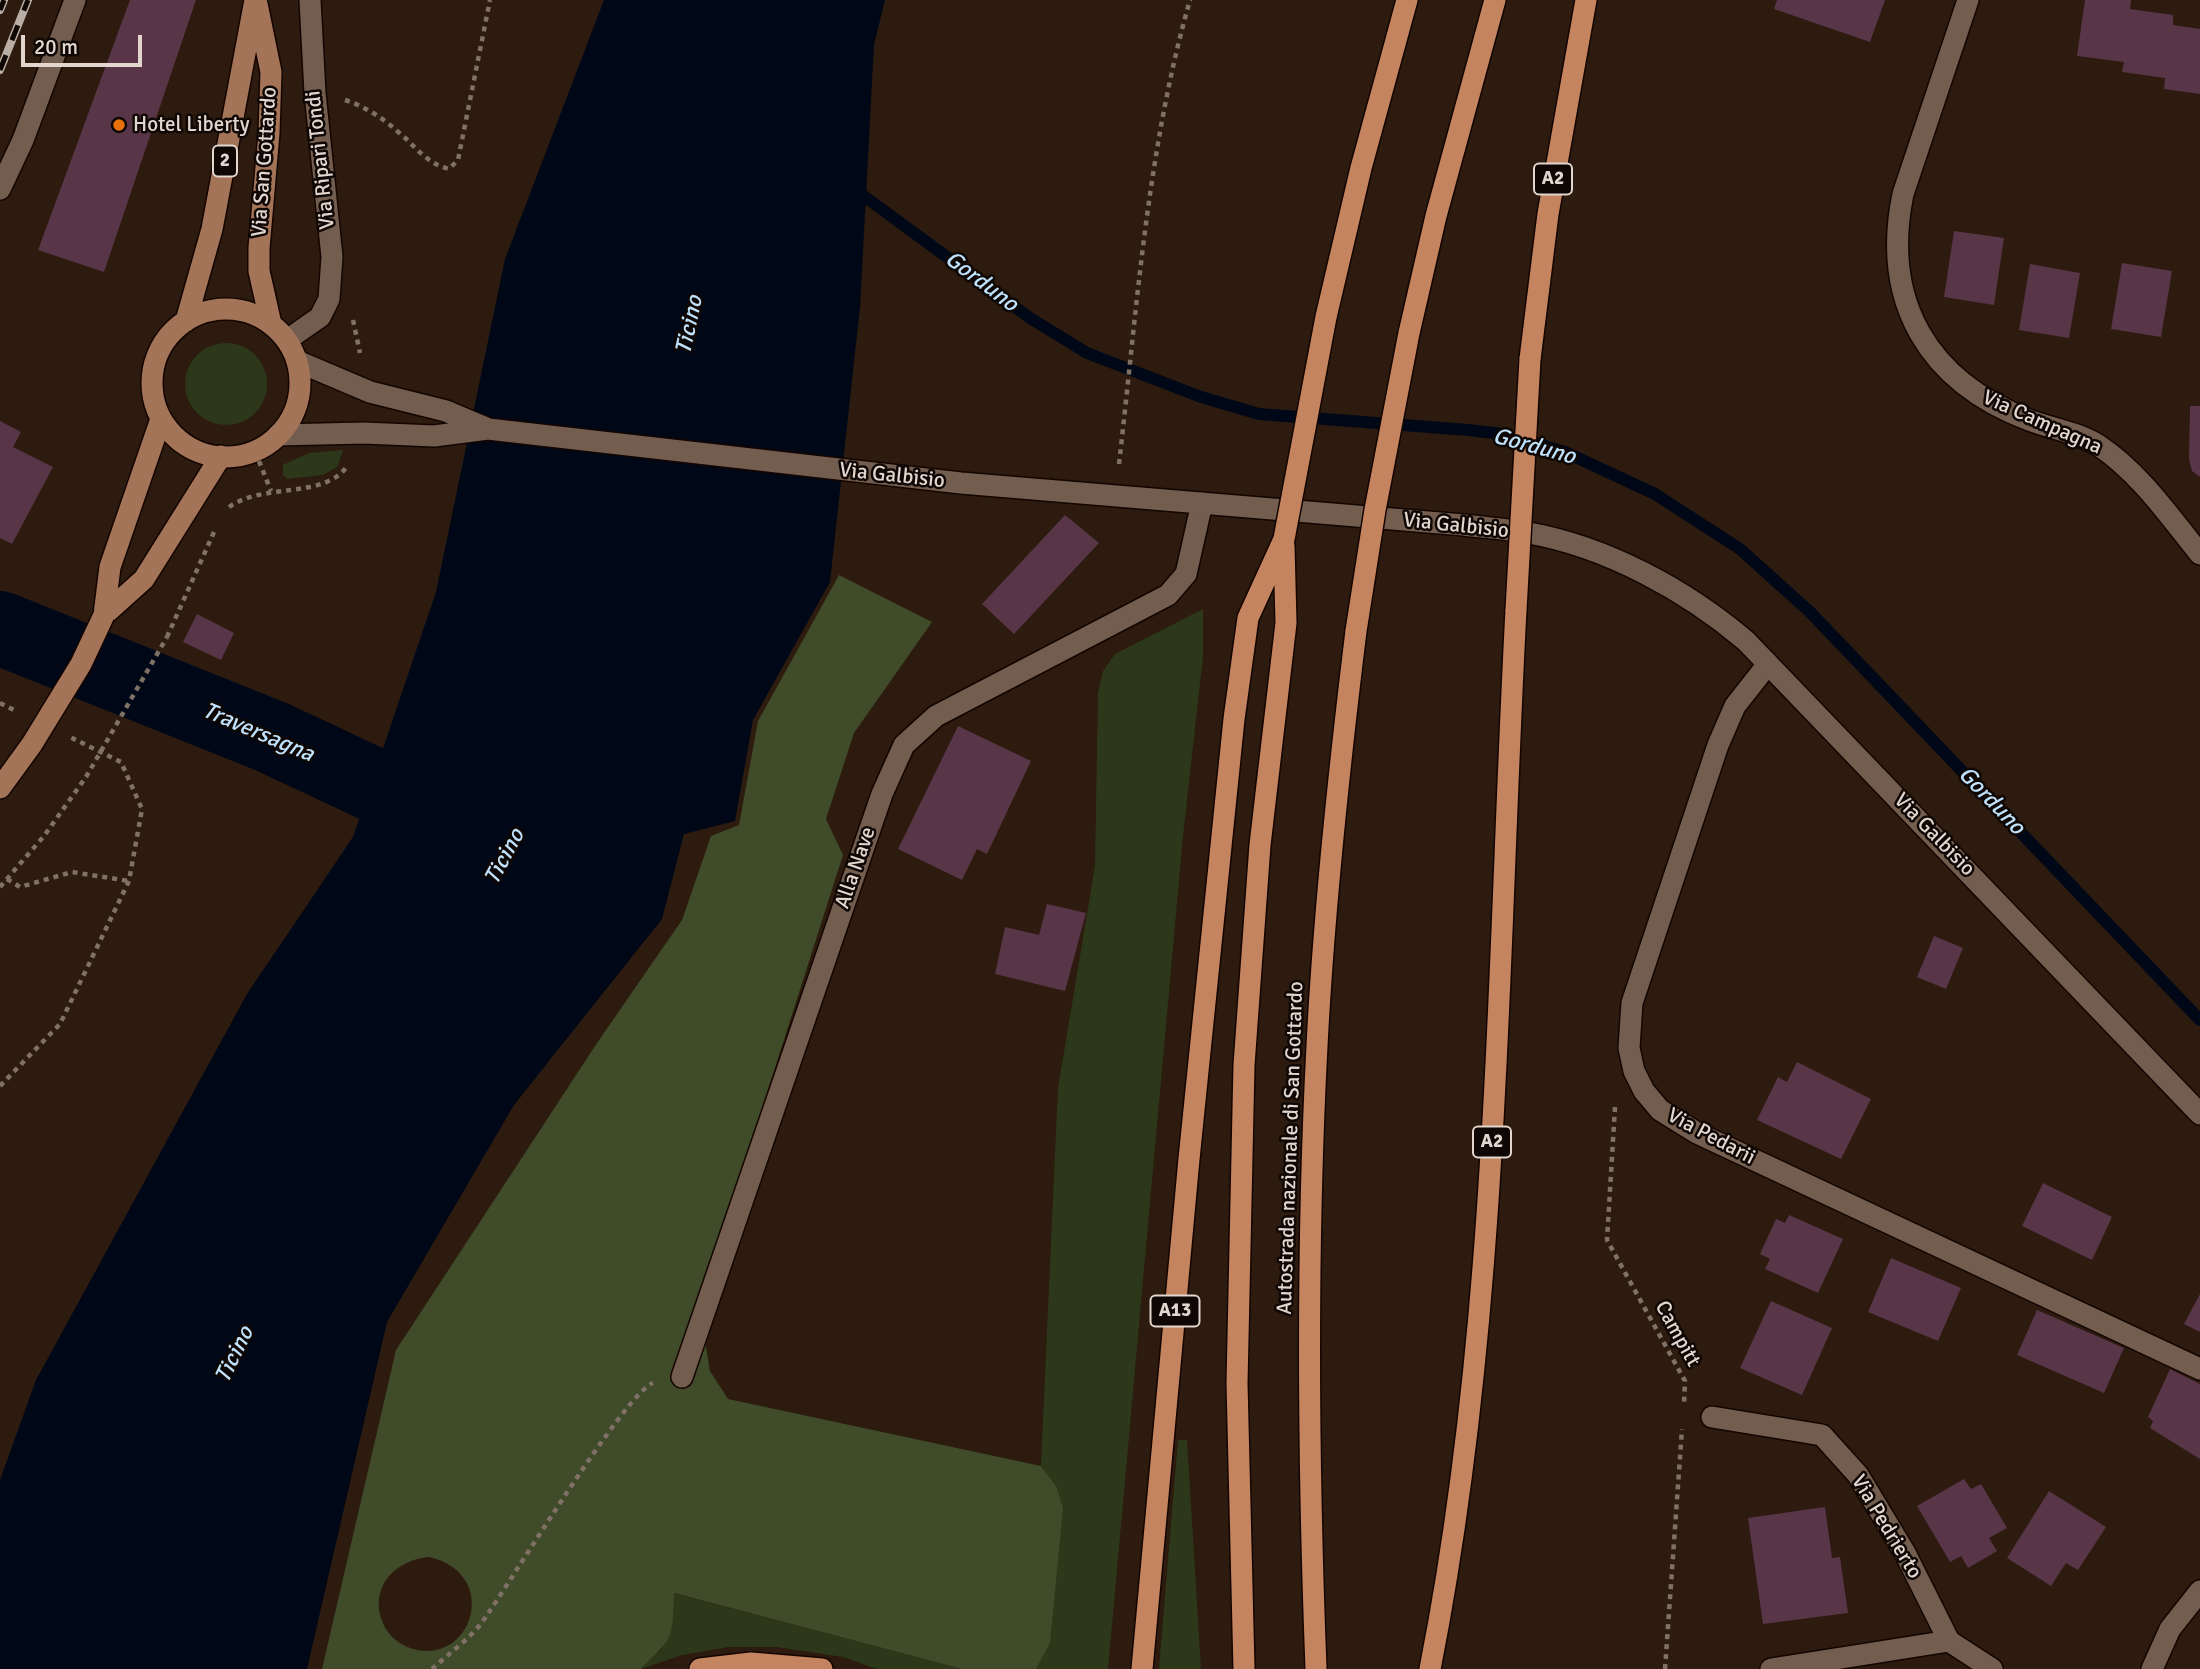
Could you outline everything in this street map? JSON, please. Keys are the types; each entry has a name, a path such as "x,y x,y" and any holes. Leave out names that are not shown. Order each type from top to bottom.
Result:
{"highway":[{"path":"1244,1669 1237,1383 1244,1065 1260,845 1286,623 1284,539 1326,317 1360,169 1407,0"},
{"name":"Autostrada nazionale di San Gottardo","path":"1316,1669 1308,1362 1312,1152 1326,912 1356,631 1375,510 1409,333 1436,216 1495,0"},
{"name":"A2","path":"1430,1669 1460,1486 1482,1285 1530,359 1548,214 1586,0"},
{"name":"A13","path":"1142,1669 1209,952 1248,618 1284,539"},
{"path":"700,1669 751,1663 789,1664 822,1669"}],"main road":[{"name":"Via San Gottardo","path":"186,321 212,229 242,59 256,0"},
{"name":"Via San Gottardo","path":"256,0 271,72 269,133 259,248 259,271 271,324"},
{"path":"229,309 251,313 271,324 287,340 297,361 300,381 298,401 290,419 278,435 255,451 221,456 186,445 161,419 153,398 152,376 158,354 169,335 186,321 206,312 229,309"},
{"path":"0,788 32,744 81,664 104,615 110,567 161,419"},
{"path":"104,615 144,579 221,456"}],"street":[{"path":"0,189 23,140 75,0"},
{"name":"Via Ripari Tondi","path":"287,340 327,309 332,257 314,93 310,0"},
{"name":"Via Campagna","path":"1968,0 1903,194 1897,224 1896,249 1900,285 1909,313 1924,342 1965,387 1994,405 2030,421 2096,444 2139,480 2200,554"},
{"name":"Via Galbisio","path":"297,361 370,391 446,411 488,429"},
{"name":"Via Galbisio","path":"278,435 364,433 434,436 488,429 961,483 1464,525 1529,533 1561,541 1617,562 1676,592 1724,623 1768,664 2200,1114"},
{"name":"Alla Nave","path":"682,1377 882,794 904,745 936,716 1168,595 1186,574 1202,503"},
{"name":"Via Pedarii","path":"1768,664 1735,706 1718,745 1638,980 1629,1028 1634,1071 1644,1091 1660,1110 1697,1133 2200,1369"},
{"name":"Via Pedrierto","path":"1712,1417 1822,1435 1858,1475 1905,1553 1949,1641"},
{"path":"2152,1669 2170,1629 2200,1591"},
{"path":"1770,1669 1949,1641 1992,1669"}],"path":[{"path":"314,93 359,104 397,130 432,165 449,169 458,160 490,0"},
{"path":"1115,496 1157,145 1172,63 1190,0"},
{"path":"255,451 271,491"},
{"path":"224,513 239,499 333,481 348,466 352,453"},
{"path":"0,887 44,835 86,778 167,637 214,530"},
{"path":"0,703 24,715"},
{"path":"0,1086 60,1024 129,881 142,810 121,762 61,733"},
{"path":"7,879 20,887 72,872 129,881"},
{"name":"Campitt","path":"1634,1071 1616,1092 1607,1240 1685,1381 1684,1408"},
{"path":"432,1669 481,1624 640,1391 650,1383 682,1377"},
{"path":"1665,1669 1683,1422"}],"green space":[{"path":"226,343 242,346 255,355 264,368 267,384 264,400 255,413 242,422 226,425 210,422 197,413 188,400 185,384 188,368 197,355 210,346"},
{"path":"343,450 337,467 323,475 287,479 283,475 283,465 309,453"},
{"path":"839,575 932,622 854,733 826,819 843,855 699,1306 710,1371 728,1399 1041,1466 1056,1486 1063,1508 1050,1643 1036,1669 962,1669 674,1593 670,1636 641,1669 322,1669 396,1350 597,1043 682,920 711,836 739,825 758,721","holes":["429,1557 452,1567 466,1581 472,1599 470,1617 462,1633 449,1645 431,1651 410,1648 396,1640 383,1623 379,1606 383,1585 389,1576 407,1563"]},
{"path":"1203,609 1203,656 1183,836 1108,1669 1036,1669 1050,1643 1056,1486 1041,1466 1058,1088 1095,866 1098,693 1103,671 1115,654"},
{"path":"1178,1440 1187,1440 1201,1669 1159,1669"},
{"path":"673,1593 962,1669 877,1669 843,1657 777,1647 728,1647 682,1655 641,1669 662,1649"}],"water":[{"name":"Ticino","path":"604,0 885,0 874,45 860,307 830,582 753,720 735,821 684,834 662,919 514,1105 387,1322 307,1669 0,1669 0,1480 36,1380 247,994 353,837 436,592 505,259"}],"building":[{"name":"Hotel Liberty","path":"130,0 196,0 104,272 38,250"},
{"path":"1777,0 1885,0 1870,42 1774,9"},
{"path":"2085,0 2131,0 2130,9 2173,15 2173,25 2200,29 2200,94 2164,89 2165,78 2122,72 2124,62 2077,56"},
{"path":"1954,231 2004,238 1994,305 1944,297"},
{"path":"2122,263 2172,271 2161,337 2111,329"},
{"path":"2030,264 2080,273 2069,338 2019,330"},
{"path":"2190,406 2200,406 2200,477 2192,471 2189,459"},
{"path":"0,421 21,432 13,447 53,467 12,544 0,538"},
{"path":"1065,515 1099,543 1014,634 982,604"},
{"path":"197,614 234,633 221,660 183,642"},
{"path":"958,726 1031,761 987,854 977,849 962,880 898,849"},
{"path":"1047,904 1086,913 1065,991 995,974 1005,927 1039,935"},
{"path":"1934,936 1963,948 1946,989 1917,977"},
{"path":"1797,1062 1871,1099 1841,1159 1757,1120 1778,1077 1787,1082"},
{"path":"2043,1183 2112,1217 2092,1260 2022,1226"},
{"path":"1789,1215 1843,1239 1818,1293 1765,1269 1770,1259 1760,1254 1776,1219 1785,1223"},
{"path":"1891,1258 1961,1288 1938,1341 1868,1312"},
{"path":"2200,1294 2200,1332 2184,1324"},
{"path":"1771,1301 1832,1328 1802,1395 1740,1368"},
{"path":"2037,1310 2124,1348 2104,1393 2017,1355"},
{"path":"2170,1369 2200,1384 2200,1459 2150,1428 2153,1421 2148,1417"},
{"path":"1964,1479 1971,1489 1981,1484 2007,1528 1989,1538 1997,1551 1968,1568 1961,1556 1950,1562 1917,1506"},
{"path":"2049,1491 2106,1527 2078,1570 2066,1563 2051,1586 2007,1558"},
{"path":"1825,1507 1832,1558 1840,1557 1848,1613 1763,1624 1748,1518"}],"waterway":[{"name":"Gorduno","path":"853,188 1030,318 1087,353 1201,397 1259,414 1503,434 1565,452 1655,494 1740,549 1810,612 2200,1020"},
{"name":"Traversagna","path":"0,628 272,737 464,827"}],"railway":[{"path":"0,10 4,0"},
{"path":"0,70 28,0"}],"place":[{"name":"Hotel Liberty","path":"119,125"}]}
